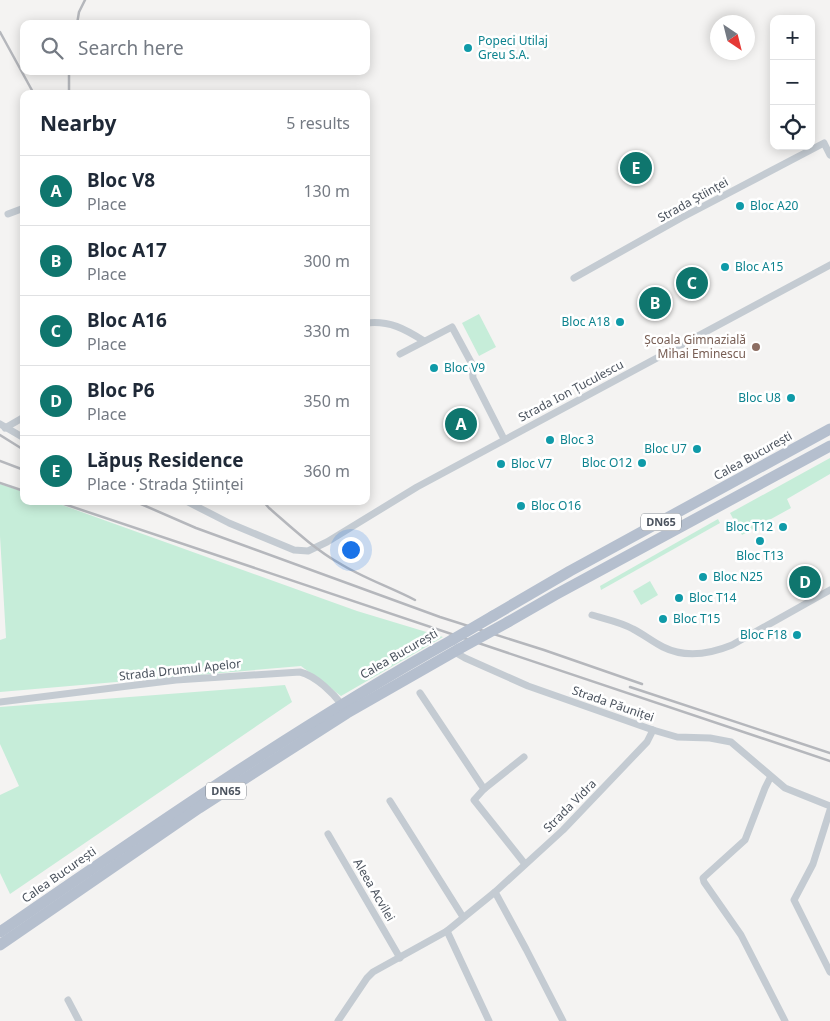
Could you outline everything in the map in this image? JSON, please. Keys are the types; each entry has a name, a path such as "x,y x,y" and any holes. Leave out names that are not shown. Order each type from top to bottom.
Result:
{"main road":[{"name":"Calea București","path":"453,646 493,616 549,583 830,429"},
{"name":"Calea București","path":"0,932 194,799 344,708 453,646 508,622 830,446"},
{"path":"549,583 555,595"},
{"name":"Calea București","path":"0,945 344,708"}],"street":[{"name":"Strada Științei","path":"574,278 824,143 830,155"},
{"path":"8,214 20,210"},
{"name":"Strada Ion Țuculescu","path":"194,505 229,523 294,550 308,551 504,439 830,265"},
{"path":"370,323 386,322 401,327 424,340"},
{"path":"400,354 452,327 472,364 473,378 504,439"},
{"path":"2,426 20,419"},
{"path":"2,426 20,436"},
{"path":"592,615 631,628 664,648 677,652 702,654 718,651 732,645 830,590"},
{"name":"Strada Păuniței","path":"453,646 528,686 653,730 678,737 710,738 731,742 758,764 770,778 784,788 830,806"},
{"name":"Strada Drumul Apelor","path":"0,702 176,680 300,672 308,674 344,708"},
{"path":"420,693 484,789"},
{"name":"Strada Vidra","path":"338,1021 373,972 446,931 495,892 564,830 647,742 653,730"},
{"path":"524,757 484,789 474,800 525,864"},
{"path":"770,778 745,840 703,878 741,934 785,1021"},
{"path":"390,801 463,917"},
{"path":"830,810 813,864 794,900 830,972"},
{"name":"Aleea Acvilei","path":"328,834 400,958"},
{"path":"495,892 563,1021"},
{"path":"446,931 488,1021"},
{"path":"68,1000 79,1021"}],"green space":[{"path":"479,314 496,347 479,356 462,323"},
{"path":"830,458 830,474 787,499 791,508 742,535 730,513"},
{"path":"0,484 20,491 20,505 62,505 357,611 443,637 341,696 301,666 0,692 0,640 6,638 0,536"},
{"path":"718,519 720,523 601,590 600,586"},
{"path":"650,581 658,595 641,605 633,591"},
{"path":"285,685 292,702 10,894 0,873 0,795 19,786 0,744 0,707"}],"railway":[{"path":"78,20 79,12 85,0"},
{"path":"0,32 20,68"},
{"path":"24,75 32,90"},
{"path":"69,75 69,90"},
{"path":"0,435 20,448"},
{"path":"0,461 20,468"},
{"path":"0,483 20,490"},
{"path":"67,505 830,761"},
{"path":"143,505 196,528 440,617 642,684"},
{"path":"266,505 294,530 329,557 357,573 415,600"},
{"path":"630,687 830,753"}],"place":[{"name":"Popeci Utilaj Greu S.A.","path":"468,48"},
{"name":"Lăpuș Residence","path":"636,168"},
{"name":"Bloc A20","path":"740,206"},
{"name":"Bloc A15","path":"725,267"},
{"name":"Bloc A16","path":"692,283"},
{"name":"Bloc A17","path":"655,303"},
{"name":"Bloc A18","path":"620,322"},
{"name":"Școala Gimnazială Mihai Eminescu","path":"756,347"},
{"name":"Bloc V9","path":"434,368"},
{"name":"Bloc U8","path":"791,398"},
{"name":"Bloc V8","path":"461,424"},
{"name":"Bloc 3","path":"550,440"},
{"name":"Bloc U7","path":"697,449"},
{"name":"Bloc O12","path":"642,463"},
{"name":"Bloc V7","path":"501,464"},
{"name":"Bloc O16","path":"521,506"},
{"name":"Bloc T12","path":"783,527"},
{"name":"Bloc T13","path":"760,541"},
{"name":"Bloc N25","path":"703,577"},
{"name":"Bloc P6","path":"805,582"},
{"name":"Bloc T14","path":"679,598"},
{"name":"Bloc T15","path":"663,619"},
{"name":"Bloc F18","path":"797,635"}]}
